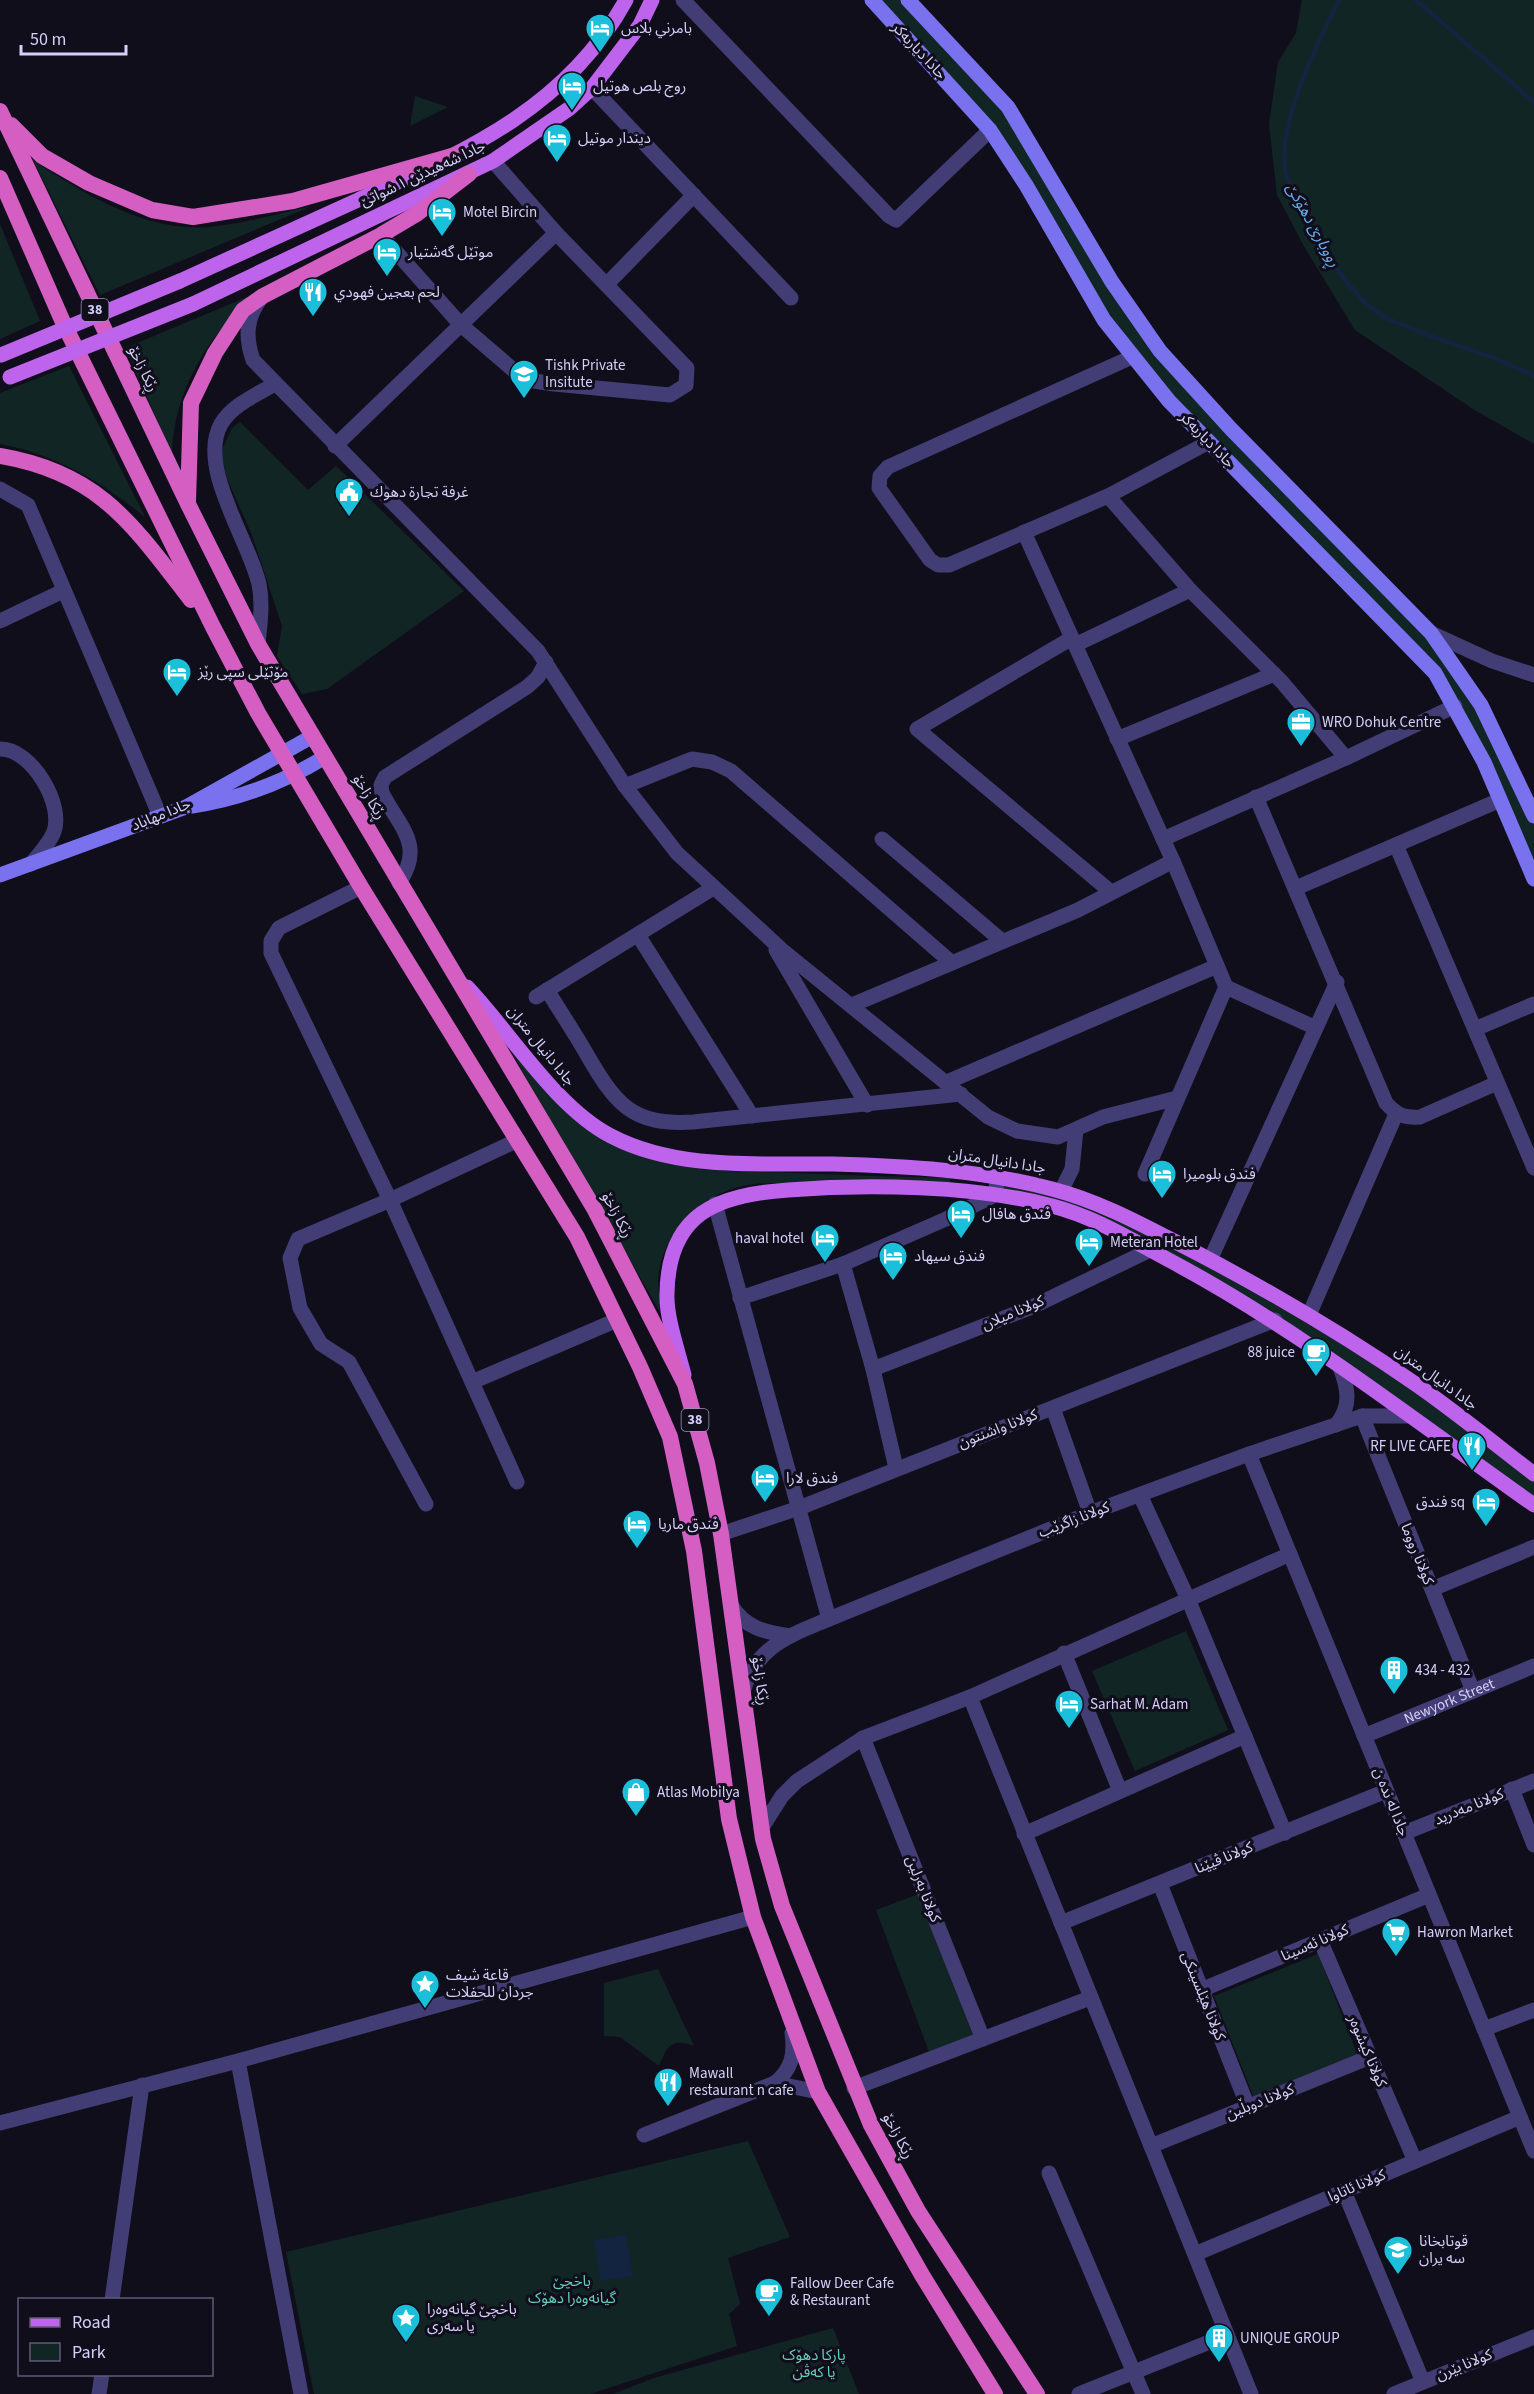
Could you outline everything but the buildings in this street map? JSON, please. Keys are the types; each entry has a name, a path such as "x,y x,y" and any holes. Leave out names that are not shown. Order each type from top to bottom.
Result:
{"highway":[{"path":"1,114 42,156 89,183 152,210 193,217 293,201 459,154"},
{"name":"ڕێکا زاخۆ","path":"1,114 188,504 258,644 595,1210 685,1384 707,1463 721,1534 761,1829 782,1906 854,2088 871,2125 918,2211 1037,2394"},
{"path":"188,504 191,404 230,326 243,310 262,296 381,235 418,213 469,174"},
{"name":"38","path":"0,178 62,320 213,627 280,754 577,1237 617,1320 669,1437 694,1551 729,1819 753,1917 818,2092 916,2266 995,2394"},
{"path":"0,456 42,465 84,485 110,502 213,627"}],"main road":[{"name":"جادا شەهیدێن ١ شواتێ","path":"0,355 180,281 459,154 508,126 554,91 589,53 626,0"},
{"name":"جادا شەهیدێن ١ شواتێ","path":"5,379 193,304 493,161 570,108 592,88 655,0"},
{"name":"جادا دیاربه‌كر","path":"872,0 990,130 1026,185 1104,320 1132,357 1169,401 1436,673 1455,706 1500,800 1534,879"},
{"path":"886,15 901,0"},
{"name":"جادا دیاربه‌كر","path":"908,0 1008,107 1112,282 1160,351 1231,429 1431,633 1481,705 1534,816"},
{"name":"جادا مهاباد","path":"0,875 186,807 313,736"},
{"path":"186,807 220,802 295,775 325,757"},
{"name":"جادا دانيال متران","path":"450,969 498,1020 564,1102 610,1136 660,1153 702,1162 914,1168 998,1177 1061,1191 1124,1215 1309,1314 1419,1387 1534,1474"},
{"path":"685,1384 666,1296 672,1253 692,1218 715,1204 756,1192 831,1186 995,1195 1053,1206 1115,1231 1275,1320 1534,1505"}],"street":[{"path":"683,0 889,216 896,220 990,130"},
{"path":"592,88 791,298"},
{"path":"381,235 461,325 516,373 534,381 670,395 686,385 687,368 556,233 493,161"},
{"path":"607,284 694,195"},
{"path":"335,446 556,233"},
{"path":"262,296 249,320 248,347 253,360 526,638 546,662 625,786 671,846 713,888 769,938 988,1117 1017,1131 1048,1137 1076,1130 1103,1117 1177,1098"},
{"path":"1132,357 888,466 880,476 879,488 930,560 938,565 949,565 1108,496 1209,442"},
{"path":"258,644 261,608 258,582 215,467 214,445 226,416 234,408 275,384"},
{"path":"0,489 28,506 160,816"},
{"path":"1108,496 1190,590 1274,674 1346,758"},
{"path":"1024,532 1173,861 1226,987 1316,1028"},
{"path":"1111,892 917,729 1073,641 1190,590"},
{"path":"0,621 63,591"},
{"path":"1431,633 1492,661 1534,675"},
{"path":"399,883 409,869 412,854 408,839 382,793 381,785 385,777 527,687 538,677 546,662"},
{"path":"1117,739 1274,674"},
{"path":"1163,839 1346,758 1455,706"},
{"path":"0,748 7,748 22,756 40,776 56,817 54,834 31,864"},
{"path":"625,786 692,759 712,762 731,771 952,963"},
{"path":"1256,797 1337,982 1386,1103 1396,1114 1407,1118 1420,1116 1497,1083"},
{"path":"1296,888 1500,800"},
{"path":"882,840 1002,941"},
{"path":"1396,845 1534,1168"},
{"path":"852,1005 1078,910 1173,861"},
{"path":"361,887 279,928 270,946 390,1200 517,1482"},
{"path":"713,888 542,994 612,1095 630,1111 652,1121 678,1123 961,1094"},
{"path":"638,934 752,1116"},
{"path":"769,938 867,1105"},
{"path":"947,1082 1217,966"},
{"path":"1210,1260 1337,982"},
{"path":"1145,1174 1226,987"},
{"path":"1475,1029 1534,1004"},
{"path":"1309,1314 1396,1114"},
{"path":"1061,1191 1072,1169 1076,1130"},
{"path":"426,1504 349,1362 321,1344 300,1308 291,1258 298,1239 390,1200 518,1140"},
{"path":"740,1298 843,1264 946,1219 995,1195 998,1177"},
{"path":"715,1204 829,1619"},
{"name":"كولانا ميلان","path":"873,1369 1032,1306 1150,1250"},
{"path":"843,1264 873,1369 896,1468"},
{"path":"472,1382 617,1320"},
{"name":"كولانا واشنتون","path":"721,1534 799,1508 1275,1320"},
{"path":"1336,1425 1348,1404 1348,1391 1340,1367"},
{"path":"1053,1408 1090,1513"},
{"name":"كولانا زاگرێب","path":"743,1692 748,1673 759,1657 790,1636 829,1619 1090,1513 1249,1454 1362,1416 1409,1416"},
{"name":"كولانا رووما","path":"1362,1416 1473,1691"},
{"name":"جادا له نده ن","path":"1249,1454 1520,2117 1530,2132 1534,2151"},
{"path":"1140,1496 1188,1599 1285,1833"},
{"path":"1432,1589 1534,1547"},
{"path":"761,1829 782,1796 797,1781 863,1738 970,1697 1064,1653 1290,1554"},
{"path":"731,1605 740,1619 754,1628 790,1636"},
{"path":"1064,1653 1120,1791"},
{"name":"Newyork Street","path":"1364,1736 1534,1665"},
{"path":"970,1697 1251,2394"},
{"path":"1024,1834 1245,1736"},
{"name":"كولانا بەرلین","path":"863,1738 983,2039"},
{"name":"كولانا مه‌درید","path":"1404,1833 1534,1781"},
{"path":"1512,1789 1534,1845"},
{"name":"كولانا ڤیێنا","path":"1061,1923 1386,1791"},
{"name":"كولانا ھێلسینکی","path":"1160,1884 1248,2107"},
{"name":"كولانا ئەسینا","path":"1201,1990 1429,1895"},
{"path":"0,2122 238,2061 753,1917"},
{"name":"كولانا كیشوه‌ر","path":"1320,1940 1414,2162"},
{"path":"854,2088 1090,1998"},
{"path":"1484,2029 1534,2010"},
{"path":"644,2136 775,2083 786,2074 794,2052 792,2024"},
{"name":"كولانا دوبڵین","path":"1151,2146 1370,2057"},
{"path":"238,2061 301,2394"},
{"path":"775,2083 818,2092"},
{"path":"112,2298 142,2085"},
{"name":"كولانا ئاتاوا","path":"1194,2254 1520,2117"},
{"path":"1049,2173 1143,2394"},
{"path":"1344,2191 1423,2382"},
{"path":"1079,2394 1227,2334"},
{"name":"كولانا بێرن","path":"1394,2394 1534,2337"},
{"path":"99,2394 102,2376"}],"green space":[{"path":"872,0 908,0 1008,107 1160,351 1431,633 1481,705 1534,816 1534,879 1455,706 1132,357 1026,185"},
{"path":"1302,0 1534,0 1534,444 1473,409 1355,330 1305,248 1277,195 1269,124 1278,62 1296,33"},
{"path":"415,96 448,107 410,126"},
{"path":"33,160 97,199 120,210 169,225 218,226 312,206 100,295"},
{"path":"0,224 40,321 0,339"},
{"path":"252,295 221,329 196,366 179,407 172,453 125,348"},
{"path":"69,366 145,517 112,492 77,471 40,455 0,444 0,393"},
{"path":"240,422 308,490 336,466 464,591 327,689 302,694 277,656 282,626 252,535 226,476 221,452 232,428"},
{"path":"512,1053 552,1097 585,1127 620,1148 644,1157 692,1168 743,1172 949,1178 951,1183 763,1183 720,1194 705,1202 680,1224 664,1254 658,1283 665,1321"},
{"path":"1000,1179 1100,1208 1343,1339 1534,1477 1534,1503 1465,1452 1111,1227 997,1193"},
{"path":"1186,1631 1228,1730 1135,1771 1092,1671"},
{"path":"924,1892 983,2039 931,2057 876,1910"},
{"path":"1318,1954 1358,2056 1254,2098 1214,1996"},
{"path":"658,1969 694,2046 674,2043 667,2049 659,2066 620,2037 604,2036 604,1983"},
{"name":"باخچێ گیانه‌وه‌را دهۆک","path":"748,2141 790,2237 728,2258 740,2304 729,2314 737,2346 590,2394 314,2394 286,2252"},
{"name":"پاركا دهۆک يا كەڤن","path":"833,2328 859,2394 613,2394 654,2378"}],"water":[{"path":"626,2235 633,2276 601,2281 594,2240"}],"waterway":[{"name":"ڕووبارێ دهۆكێ","path":"1339,0 1300,87 1286,136 1284,158 1287,177 1299,207 1354,291 1380,314 1407,327 1499,360 1534,376"},
{"name":"ڕووبارێ دهۆكێ","path":"1416,0 1534,102"}],"place":[{"name":"بامرني بلاس","path":"600,54"},
{"name":"روج بلص هوتيل","path":"572,112"},
{"name":"ديندار موتيل","path":"557,164"},
{"name":"Motel Bircin","path":"442,238"},
{"name":"موتێل گەشتیار","path":"387,278"},
{"name":"لحم بعجين فهودي","path":"313,318"},
{"name":"Tishk Private Insitute","path":"524,400"},
{"name":"غرفة تجارة دهوك","path":"349,518"},
{"name":"مۆتێلی سپی رێز","path":"177,698"},
{"name":"WRO Dohuk Centre","path":"1301,748"},
{"name":"فندق بلوميرا","path":"1162,1200"},
{"name":"فندق هافال","path":"961,1240"},
{"name":"haval hotel","path":"825,1264"},
{"name":"Meteran Hotel","path":"1089,1268"},
{"name":"فندق سيهاد","path":"893,1282"},
{"name":"88 juice","path":"1316,1378"},
{"name":"RF LIVE CAFE","path":"1472,1472"},
{"name":"فندق لارا","path":"765,1504"},
{"name":"فندق sq","path":"1486,1528"},
{"name":"فندق ماريا","path":"637,1550"},
{"name":"434 - 432","path":"1394,1696"},
{"name":"Sarhat M. Adam","path":"1069,1730"},
{"name":"Atlas Mobilya","path":"636,1818"},
{"name":"Hawron Market","path":"1396,1958"},
{"name":"قاعة شيف جردان للحفلات","path":"425,2010"},
{"name":"Mawall restaurant n cafe","path":"668,2108"},
{"name":"قوتابخانا سه يران","path":"1398,2276"},
{"name":"Fallow Deer Cafe & Restaurant","path":"769,2318"},
{"name":"باخچێ گیانەوەرا یا سەری","path":"406,2344"},
{"name":"UNIQUE GROUP","path":"1219,2364"}]}
